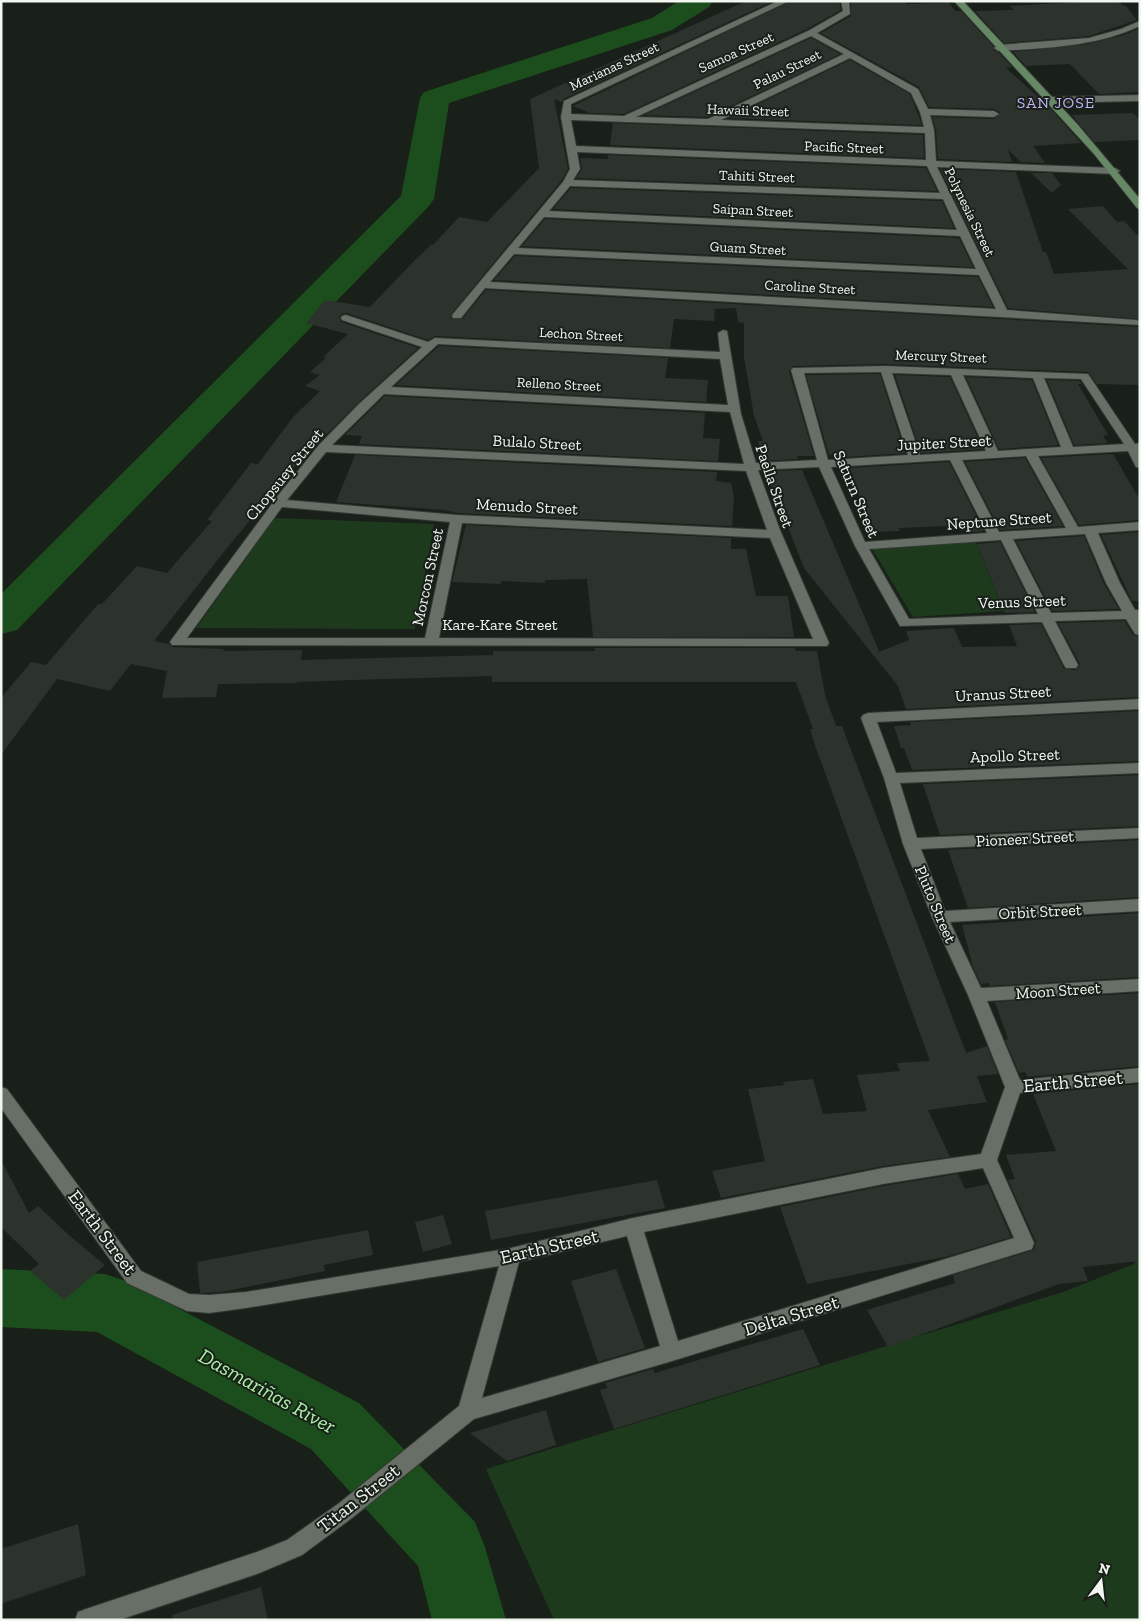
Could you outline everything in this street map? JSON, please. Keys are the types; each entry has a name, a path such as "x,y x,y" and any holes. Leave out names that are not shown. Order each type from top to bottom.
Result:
{"main road":[{"path":"958,1 998,48 1115,171 1140,206"}],"street":[{"name":"Marianas Street","path":"457,316 567,183 576,168 566,117 567,103 786,1"},
{"name":"Samoa Street","path":"624,118 811,33 847,12 845,1"},
{"path":"998,48 1064,43 1122,31 1140,22"},
{"path":"1122,31 1140,33"},
{"name":"Polynesia Street","path":"811,33 915,91 925,112 929,130 931,165 1003,313"},
{"name":"Palau Street","path":"710,122 849,55"},
{"path":"1049,100 1140,98"},
{"path":"925,112 994,114"},
{"name":"Hawaii Street","path":"566,117 929,130"},
{"name":"Pacific Street","path":"573,150 1115,171"},
{"name":"Tahiti Street","path":"567,183 946,196"},
{"name":"Saipan Street","path":"541,214 963,233"},
{"name":"Guam Street","path":"511,250 984,272"},
{"name":"Caroline Street","path":"483,285 1003,313 1136,323"},
{"name":"Lechon Street","path":"346,318 432,343 725,356"},
{"name":"Paella Street","path":"723,333 734,409 750,468 774,534 822,643"},
{"name":"Chopsuey Street","path":"177,642 196,619 279,503 323,448 432,343"},
{"path":"885,369 916,460"},
{"name":"Mercury Street","path":"798,370 885,369 1084,376 1136,448"},
{"name":"Saturn Street","path":"798,370 824,465 861,546 905,623"},
{"path":"956,371 994,456"},
{"path":"1036,374 1069,452"},
{"name":"Relleno Street","path":"382,390 734,409"},
{"name":"Bulalo Street","path":"323,448 750,468"},
{"path":"1136,448 1140,464"},
{"name":"Jupiter Street","path":"750,468 1136,448"},
{"path":"1031,454 1074,531"},
{"path":"955,458 1071,665"},
{"name":"Menudo Street","path":"279,503 458,519 774,534"},
{"name":"Morcon Street","path":"431,642 458,519"},
{"name":"Neptune Street","path":"861,546 1140,526"},
{"path":"1090,530 1113,583 1135,614 1140,631"},
{"name":"Venus Street","path":"905,623 1135,614"},
{"name":"Kare-Kare Street","path":"177,642 822,643"},
{"name":"Uranus Street","path":"868,718 1140,704"},
{"name":"Pluto Street","path":"868,718 891,778 911,844 940,918 976,995 1014,1087"},
{"name":"Apollo Street","path":"891,778 1140,768"},
{"name":"Pioneer Street","path":"911,844 1140,833"},
{"name":"Orbit Street","path":"940,918 1140,905"},
{"name":"Moon Street","path":"976,995 1140,984"},
{"name":"Earth Street","path":"1,1094 134,1277 187,1302 210,1304 246,1300 511,1256 633,1226 883,1176 988,1160 1014,1087 1140,1075"},
{"name":"Delta Street","path":"468,1411 672,1352 1025,1243 988,1160"},
{"path":"633,1226 672,1352"},
{"path":"468,1411 511,1256"},
{"name":"Titan Street","path":"86,1620 258,1564 294,1548 345,1510 468,1411"}],"green space":[{"path":"275,518 434,524 415,629 196,628"},
{"path":"975,540 1004,611 913,617 871,547"},
{"path":"1140,1254 1140,1620 554,1620 486,1469 1063,1292 1134,1264"}],"building":[{"path":"746,1 773,1 563,99 562,102 554,99 568,169 561,181 452,313 451,319 462,319 486,290 1140,327 1140,385 1097,384 1088,372 885,364 793,366 789,371 814,456 797,456 798,459 762,461 758,441 763,441 754,416 744,357 744,323 738,322 736,308 715,309 714,321 674,319 670,348 435,336 428,340 347,313 342,314 339,317 341,322 418,348 327,434 318,433 274,497 270,496 154,641 169,644 172,647 224,649 223,651 302,650 301,660 493,655 493,651 595,651 594,648 795,648 796,651 817,651 825,695 836,726 842,726 966,1053 987,1046 998,1074 977,1076 987,1102 928,1110 950,1157 883,1166 721,1198 712,1171 765,1161 748,1089 784,1085 783,1082 813,1079 823,1114 867,1111 857,1075 900,1071 897,1063 930,1061 816,748 810,729 813,729 796,682 492,682 492,676 218,684 216,697 162,698 167,671 131,664 110,691 57,679 1,755 1,698 31,662 46,665 98,604 102,604 137,566 167,573 212,521 207,520 251,463 258,464 293,417 320,391 305,386 320,375 310,372 348,334 306,323 325,300 370,307 459,217 487,222 539,168 530,99"},
{"path":"791,1 839,1 841,10 807,29 624,114 590,113 573,106"},
{"path":"851,1 906,1 906,4 949,3 955,11 961,11 993,46 993,50 999,53 1012,67 1006,68 1048,106 1081,143 1033,146 1045,163 1021,162 1008,150 1012,162 938,159 936,130 932,117 994,119 1001,113 994,109 929,107 919,87 821,33 851,16"},
{"path":"1118,1 1126,6 1137,20 1089,36 1004,43 975,11 1014,10 1010,6"},
{"path":"1140,28 1140,92 1099,94 1070,64 1026,66 1013,52 1088,44 1124,35"},
{"path":"811,38 840,54 708,117 644,115"},
{"path":"850,60 910,94 922,125 729,118"},
{"path":"1133,113 1140,120 1140,140 1094,142 1072,115"},
{"path":"613,123 923,135 924,158 610,145"},
{"path":"608,155 926,168 937,191 576,178 582,169 580,158 608,159"},
{"path":"940,169 1016,172 1043,252 1046,252 1054,274 1128,269 1068,209 1103,206 1117,222 1124,221 1140,238 1140,319 1008,308"},
{"path":"1031,173 1052,173 1061,185 1052,193"},
{"path":"571,188 942,201 954,228 553,209"},
{"path":"545,219 959,238 973,267 522,246"},
{"path":"515,256 978,277 993,307 494,280"},
{"path":"439,346 668,358 665,378 708,380 706,402 396,385"},
{"path":"880,374 905,453 846,457 846,454 829,455 806,375"},
{"path":"895,375 950,377 983,449 921,453"},
{"path":"966,377 1032,380 1058,445 999,449"},
{"path":"1047,380 1080,381 1082,384 1078,384 1108,435 1103,436 1107,443 1074,445"},
{"path":"385,396 705,413 703,438 720,439 718,461 359,444 362,436 345,435"},
{"path":"1113,454 1140,500 1140,520 1079,525 1041,458"},
{"path":"355,455 717,472 716,481 731,483 734,497 732,526 457,513 445,510 336,502"},
{"path":"1025,458 1063,526 1000,530 965,462"},
{"path":"949,462 984,531 972,532 970,525 898,528 900,531 872,532 850,468"},
{"path":"802,470 879,651 876,653 909,640 906,631 954,628 962,647 1017,646 1009,625 1041,624 1064,669 1076,670 1080,664 1058,623 1125,621 1133,635 1138,636 1140,640 1140,697 906,709 898,686 804,568 766,471"},
{"path":"466,525 731,538 731,549 746,549 756,596 788,596 794,637 593,637 587,579 545,580 545,583 501,581 501,584 452,582"},
{"path":"1140,532 1140,601 1132,601 1101,535"},
{"path":"1084,536 1104,584 1119,609 1052,611 1016,541"},
{"path":"1000,542 1035,612 1005,613 977,544"},
{"path":"1140,711 1140,761 912,770 904,748 901,748 894,726 911,725 910,722"},
{"path":"1140,775 1140,826 940,835 923,784"},
{"path":"1140,840 1140,897 968,908 948,850"},
{"path":"1140,913 1140,977 990,986 989,983 981,984 973,967 962,925"},
{"path":"1140,993 1140,1066 1027,1077 1025,1072 1019,1073 1005,1040 1008,1039 995,1002"},
{"path":"1140,1084 1140,1261 1083,1267 1088,1281 1059,1284 888,1347 867,1310 955,1283 953,1275 1034,1250 1036,1242 1008,1180 1015,1179 1006,1155 1056,1151 1033,1094"},
{"path":"1,1160 29,1213 38,1206 105,1265 64,1300 30,1271 39,1264 1,1227"},
{"path":"958,1174 965,1189 988,1184 1011,1237 949,1256 807,1284 780,1207 883,1186"},
{"path":"657,1180 665,1208 491,1240 485,1211"},
{"path":"443,1215 452,1244 423,1252 415,1222"},
{"path":"368,1230 373,1255 324,1265 325,1271 222,1292 200,1293 197,1262"},
{"path":"616,1269 645,1348 598,1362 571,1281"},
{"path":"803,1329 820,1365 614,1429 600,1390 607,1388 605,1383 653,1369 655,1373"},
{"path":"546,1410 556,1445 507,1461 470,1433"},
{"path":"78,1524 86,1575 1,1604 1,1549"},
{"path":"261,1587 268,1620 173,1620 172,1615"}],"waterway":[{"path":"1,620 417,199 435,98 662,24 699,1"},
{"name":"Dasmariñas River","path":"1,1298 105,1303 335,1426 449,1547 469,1620"}],"district":[{"name":"SAN JOSE","path":"1056,102"}]}
